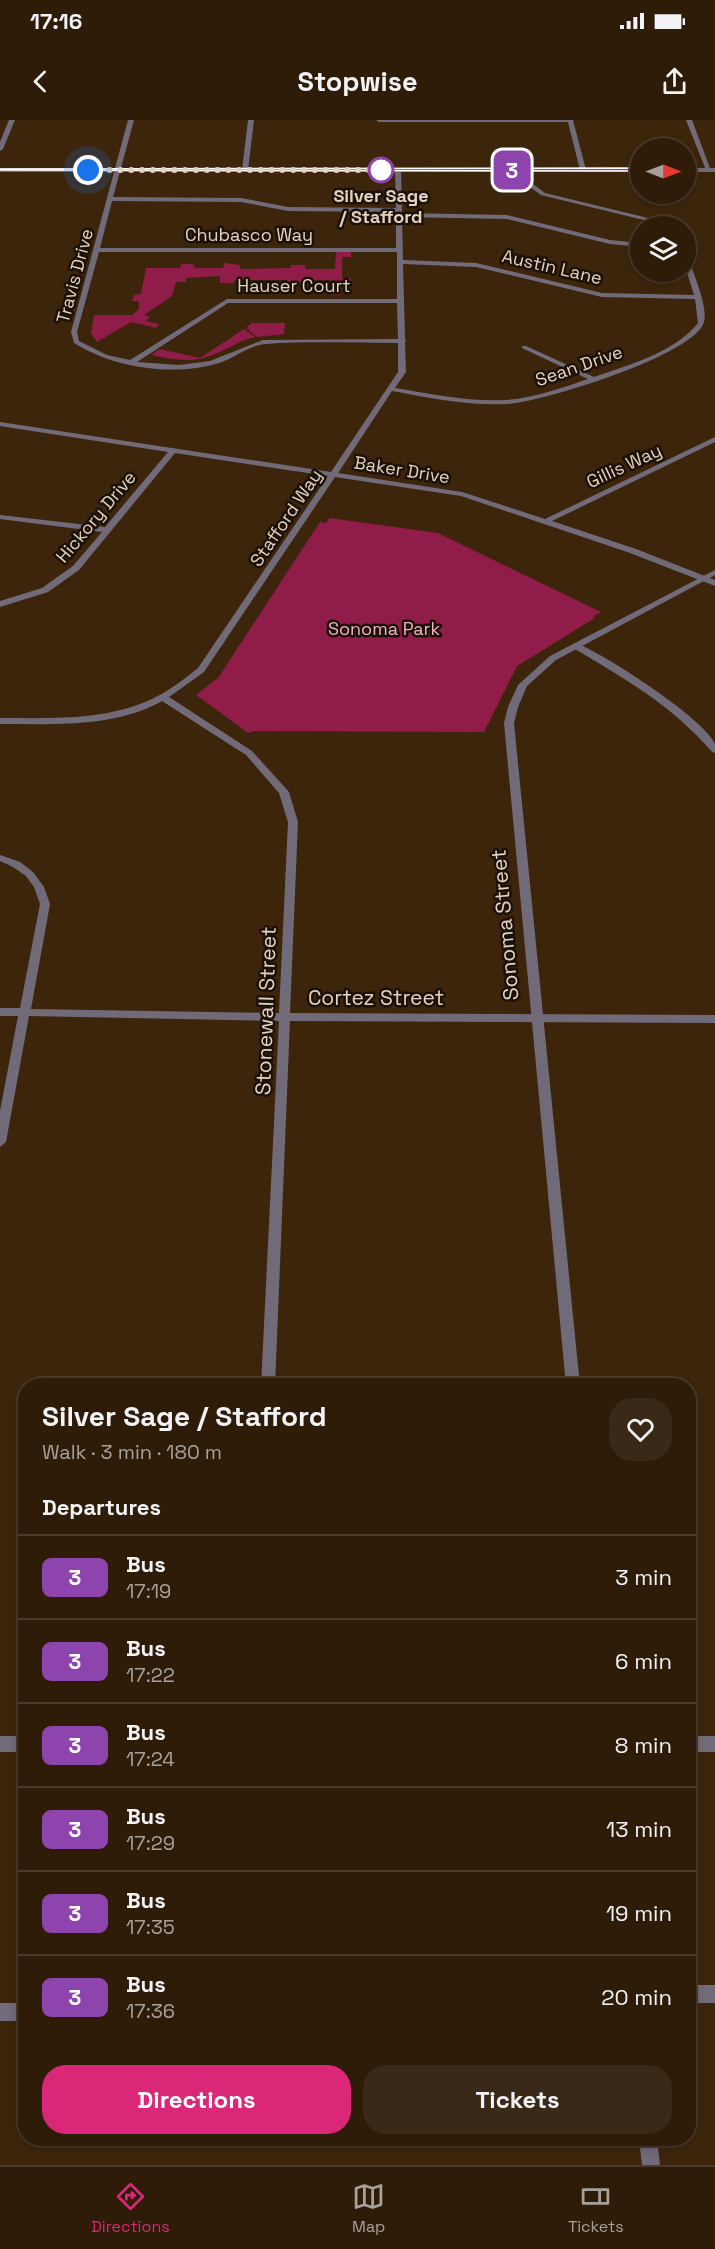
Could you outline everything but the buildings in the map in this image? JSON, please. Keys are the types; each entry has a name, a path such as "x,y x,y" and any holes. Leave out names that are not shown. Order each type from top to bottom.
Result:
{"street":[{"path":"0,149 12,120"},
{"name":"Travis Drive","path":"131,120 74,332 76,342 90,352 132,362 182,368 221,360 248,346 273,341 403,341"},
{"path":"245,170 251,120"},
{"path":"379,120 570,121 583,170"},
{"path":"689,120 712,170 696,170"},
{"path":"0,170 630,170"},
{"name":"Stafford Way","path":"0,721 87,720 110,717 146,707 164,698 180,689 201,670 402,372 398,170"},
{"path":"527,170 530,185 543,194 634,216"},
{"path":"110,200 241,200 294,210 500,216 610,242 630,244"},
{"name":"Chubasco Way","path":"97,250 400,250"},
{"name":"Austin Lane","path":"401,262 476,265 602,295 696,297"},
{"name":"Sean Drive","path":"391,389 483,402 510,402 545,396 594,379 669,349 694,333 701,324 692,282"},
{"name":"Hauser Court","path":"132,362 227,301 401,301"},
{"path":"524,346 594,379"},
{"name":"Baker Drive","path":"0,424 462,494 547,521 715,583"},
{"name":"Gillis Way","path":"547,521 715,439"},
{"name":"Hickory Drive","path":"0,604 24,598 61,580 76,568 173,450"},
{"path":"0,517 107,531"},
{"name":"Sonoma Street","path":"572,1378 509,723 523,685 553,658 715,572"},
{"path":"576,646 650,689 685,714 715,750"},
{"name":"Stonewall Street","path":"164,698 249,753 284,792 293,822 268,1378"},
{"path":"0,858 23,868 33,877 41,888 45,904 0,1142"},
{"name":"Cortez Street","path":"0,1012 285,1017 715,1019"},
{"path":"0,1744 18,1744"},
{"path":"696,1744 715,1744"},
{"path":"696,1994 715,1994"},
{"path":"0,2012 18,2012"},
{"path":"649,2146 651,2165"}],"green space":[{"path":"336,252 351,252 351,257 342,257 342,278 351,278 351,284 341,284 341,295 331,295 331,280 303,280 302,283 287,283 287,280 235,280 234,283 220,283 220,276 186,278 186,282 176,282 172,296 144,315 150,317 146,321 159,324 156,328 131,322 97,342 91,333 94,315 132,315 139,309 139,301 132,301 134,295 141,294 146,268 180,268 181,264 193,264 195,268 223,268 224,263 240,265 240,269 291,268 291,265 305,265 305,269 335,269"},
{"path":"252,323 285,323 284,334 257,337 246,328"},
{"path":"244,329 255,337 200,359 172,359 151,355 160,349 200,358"},
{"name":"Sonoma Park","path":"329,518 438,533 601,612 593,617 595,618 517,666 484,732 254,731 248,733 196,695 218,678 320,522 326,523"}],"bus line":[{"name":"3","path":"0,170 630,170"}],"place":[{"name":"Silver Sage / Stafford","path":"381,170"}],"route":[{"path":"88,170 381,170"}]}
